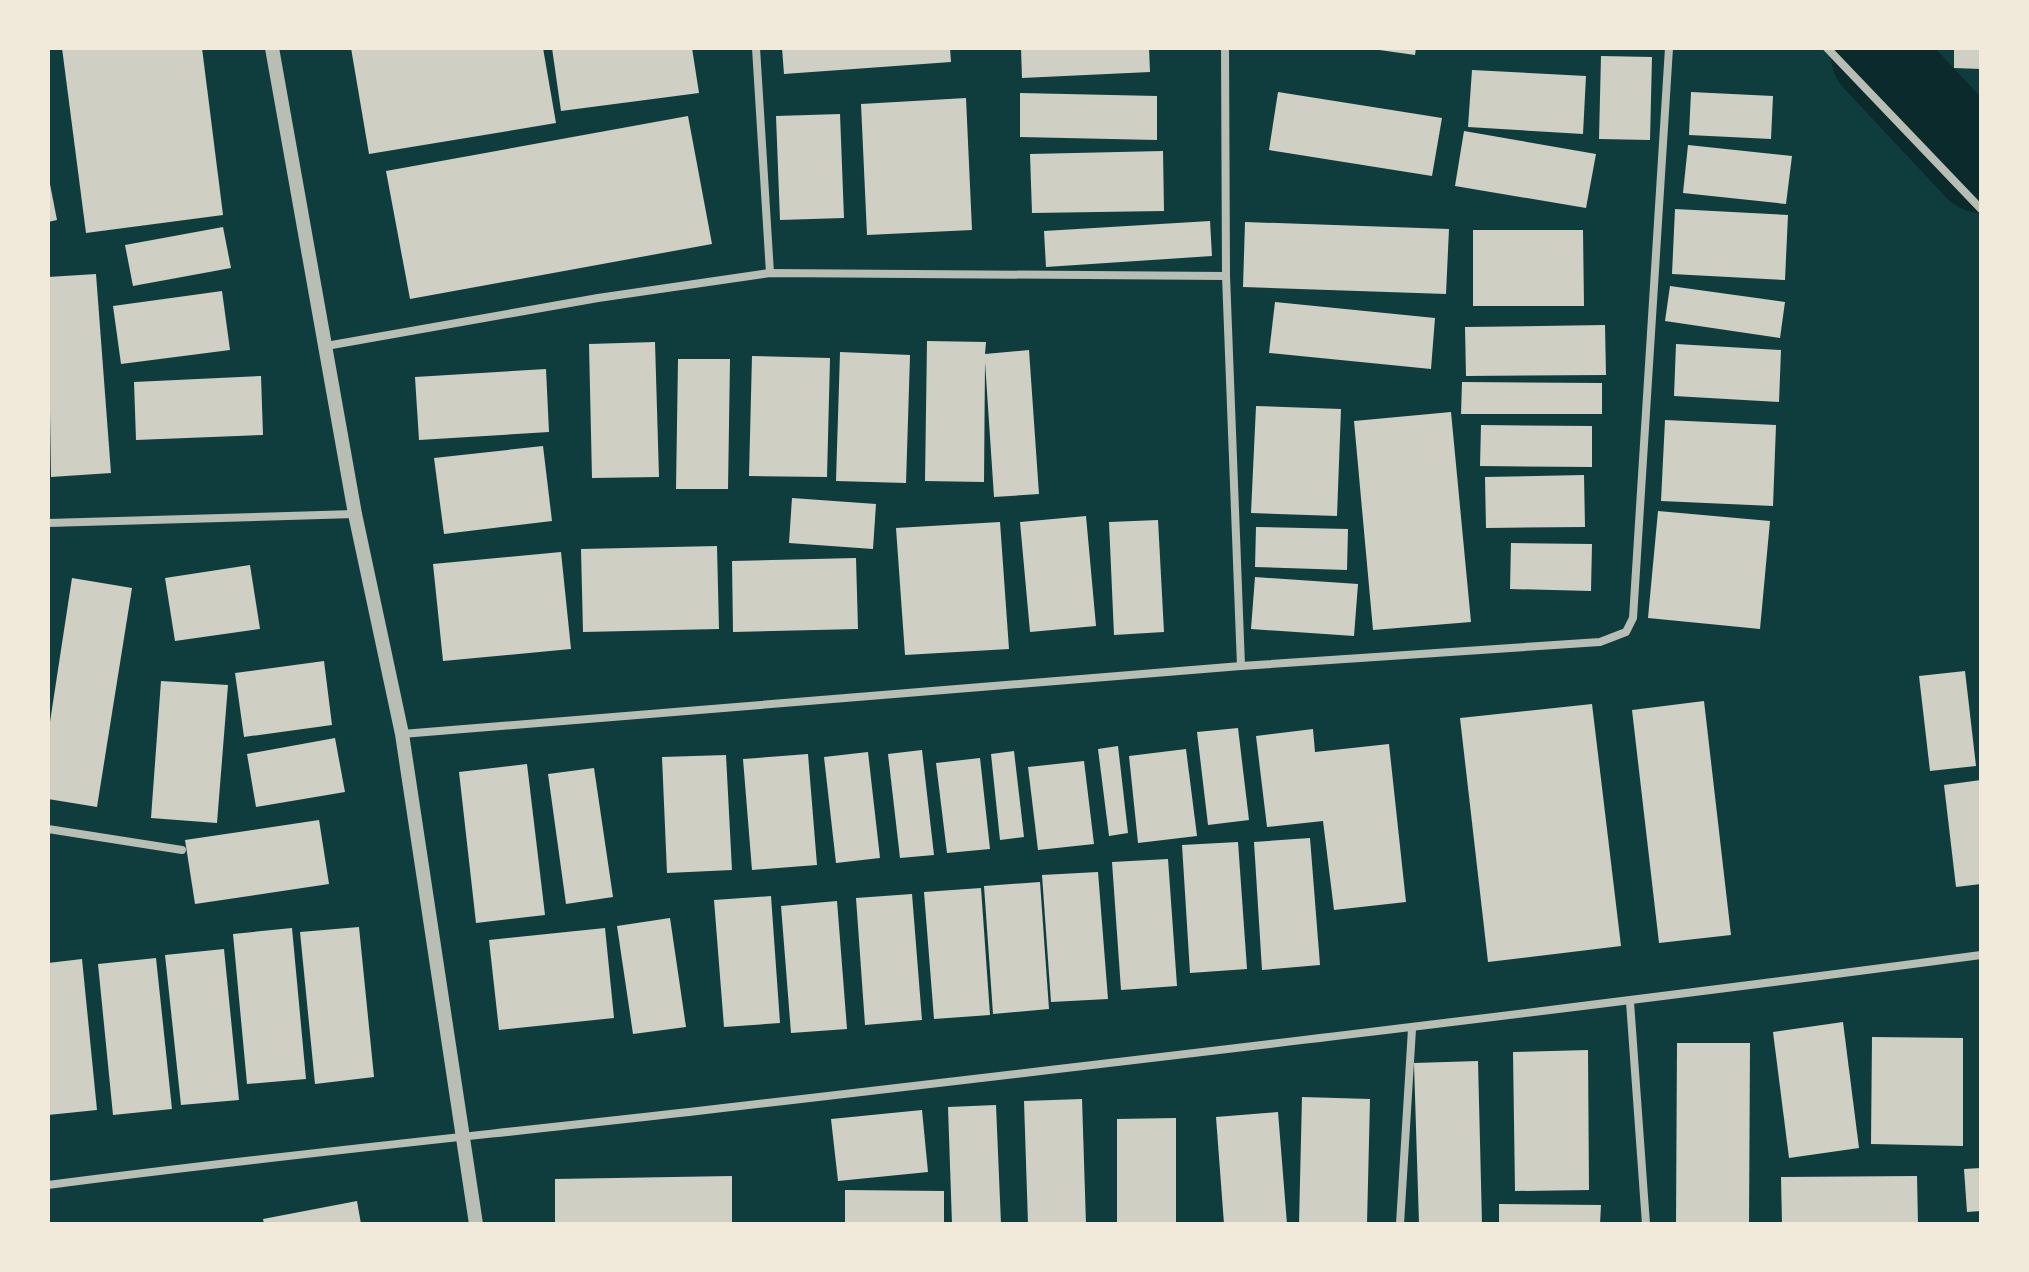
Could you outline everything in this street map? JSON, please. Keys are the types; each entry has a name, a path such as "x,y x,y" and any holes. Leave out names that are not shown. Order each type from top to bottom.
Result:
{"street":[{"path":"272,48 355,514 402,734 476,1224"},
{"path":"756,48 770,273"},
{"path":"1225,48 1226,276 1241,666"},
{"path":"402,734 1241,666 1600,642 1626,632 1633,618 1669,48"},
{"path":"1827,48 1981,209"},
{"path":"326,346 598,298 770,273 1226,276"},
{"path":"48,523 355,514"},
{"path":"48,829 182,850"},
{"path":"48,1185 262,1157 462,1138 1412,1029 1981,955"},
{"path":"1630,1002 1646,1224"},
{"path":"1400,1224 1412,1029"}],"building":[{"path":"62,48 202,48 223,215 86,233"},
{"path":"351,48 543,48 556,123 369,154"},
{"path":"552,48 692,48 699,93 561,111"},
{"path":"782,48 950,48 951,62 784,74"},
{"path":"1021,48 1149,48 1150,72 1022,78"},
{"path":"1365,48 1416,48 1415,55"},
{"path":"1954,48 1981,48 1981,69 1954,68"},
{"path":"1601,56 1652,57 1650,140 1599,139"},
{"path":"1472,70 1586,76 1583,134 1468,127"},
{"path":"1278,92 1442,118 1432,176 1269,150"},
{"path":"1691,92 1773,96 1771,139 1689,135"},
{"path":"1020,93 1157,96 1157,140 1020,137"},
{"path":"966,98 972,230 867,235 861,104"},
{"path":"840,114 844,218 780,220 776,116"},
{"path":"688,116 712,244 410,299 386,171"},
{"path":"1464,131 1596,154 1586,208 1455,186"},
{"path":"1688,145 1792,156 1786,204 1683,193"},
{"path":"1163,151 1164,211 1032,213 1030,154"},
{"path":"48,174 57,220 48,222"},
{"path":"1675,209 1788,215 1785,280 1672,274"},
{"path":"1210,221 1212,256 1046,267 1044,231"},
{"path":"1245,222 1449,229 1446,294 1243,287"},
{"path":"223,227 231,268 133,286 125,245"},
{"path":"1473,230 1583,230 1584,306 1473,306"},
{"path":"96,274 111,473 51,477 48,277"},
{"path":"1670,286 1785,302 1780,338 1665,321"},
{"path":"222,291 230,350 121,364 113,306"},
{"path":"1275,302 1435,318 1431,369 1269,353"},
{"path":"1605,325 1606,375 1466,376 1465,327"},
{"path":"927,341 986,342 985,354 1029,350 1039,494 994,497 985,362 984,482 925,481"},
{"path":"655,342 659,477 592,478 589,344"},
{"path":"1676,344 1781,350 1779,402 1674,396"},
{"path":"840,352 910,355 906,483 836,481"},
{"path":"752,356 830,358 827,477 749,476"},
{"path":"678,359 730,359 728,489 676,489"},
{"path":"546,369 549,432 419,440 415,377"},
{"path":"261,376 263,435 136,440 134,382"},
{"path":"1462,382 1602,383 1602,414 1461,414"},
{"path":"1256,406 1341,409 1337,516 1251,513"},
{"path":"1451,412 1471,622 1373,630 1354,421"},
{"path":"1665,420 1776,425 1773,506 1661,501"},
{"path":"1481,425 1592,426 1592,467 1480,466"},
{"path":"543,446 552,521 444,534 434,458"},
{"path":"1584,475 1585,527 1486,528 1485,477"},
{"path":"792,498 876,504 873,549 789,543"},
{"path":"1658,511 1770,521 1760,629 1648,618"},
{"path":"1086,516 1096,626 1030,632 1020,522"},
{"path":"1158,520 1164,632 1114,635 1109,522"},
{"path":"1000,522 1009,649 905,655 896,528"},
{"path":"1256,527 1348,529 1347,570 1255,567"},
{"path":"1511,543 1592,544 1591,591 1510,589"},
{"path":"717,546 719,629 583,632 581,549"},
{"path":"561,552 571,649 443,661 433,564"},
{"path":"856,558 858,629 733,632 732,561"},
{"path":"250,565 260,629 175,641 165,578"},
{"path":"1255,577 1358,584 1354,636 1251,629"},
{"path":"72,578 132,588 97,807 48,799 48,735"},
{"path":"324,661 332,725 244,737 235,673"},
{"path":"1965,671 1976,766 1930,771 1919,676"},
{"path":"161,681 228,685 217,823 151,818"},
{"path":"1704,701 1731,935 1659,943 1632,710"},
{"path":"1592,704 1621,946 1488,962 1460,718"},
{"path":"1238,728 1249,820 1208,825 1197,732"},
{"path":"1313,729 1315,752 1389,744 1406,902 1334,910 1323,821 1267,827 1256,736"},
{"path":"335,738 345,792 256,807 247,754"},
{"path":"1118,746 1128,833 1109,836 1098,749"},
{"path":"1186,749 1197,836 1138,843 1129,756"},
{"path":"922,750 934,855 900,858 888,754"},
{"path":"1014,751 1024,837 1000,840 991,754"},
{"path":"868,752 880,858 836,863 824,757"},
{"path":"808,754 817,865 752,870 743,759"},
{"path":"726,755 732,870 667,873 662,757"},
{"path":"980,758 990,849 947,853 936,763"},
{"path":"1084,761 1094,844 1038,850 1028,767"},
{"path":"527,764 545,915 476,923 459,772"},
{"path":"594,768 613,897 566,904 548,774"},
{"path":"1981,780 1981,884 1956,887 1944,785"},
{"path":"319,820 329,884 195,904 185,840"},
{"path":"1310,838 1320,965 1262,970 1254,842"},
{"path":"1238,842 1247,969 1190,973 1182,845"},
{"path":"1168,859 1177,986 1121,990 1112,862"},
{"path":"1098,872 1108,999 1051,1002 1042,875"},
{"path":"1040,882 1049,1009 993,1014 984,886"},
{"path":"981,888 990,1015 934,1019 924,892"},
{"path":"912,894 922,1020 865,1025 856,898"},
{"path":"771,896 780,1023 724,1027 714,900"},
{"path":"837,901 847,1029 791,1033 781,906"},
{"path":"670,918 686,1027 633,1034 617,926"},
{"path":"359,927 374,1077 315,1084 300,932"},
{"path":"292,928 306,1079 247,1084 233,934"},
{"path":"605,928 614,1018 499,1030 489,940"},
{"path":"224,949 239,1100 181,1105 165,955"},
{"path":"156,958 172,1109 113,1115 98,964"},
{"path":"82,959 97,1110 48,1115 48,963"},
{"path":"1843,1022 1859,1148 1789,1158 1773,1032"},
{"path":"1872,1037 1963,1038 1963,1146 1871,1144"},
{"path":"1677,1043 1750,1043 1749,1224 1676,1224"},
{"path":"1588,1050 1589,1190 1515,1191 1513,1052"},
{"path":"1478,1061 1482,1224 1419,1224 1414,1063"},
{"path":"1302,1097 1370,1099 1367,1224 1299,1224"},
{"path":"1082,1099 1086,1224 1028,1224 1024,1101"},
{"path":"996,1105 1001,1224 952,1224 948,1107"},
{"path":"922,1110 928,1172 838,1181 831,1119"},
{"path":"1278,1112 1287,1224 1224,1224 1216,1117"},
{"path":"1176,1118 1176,1224 1117,1224 1117,1119"},
{"path":"1981,1168 1981,1211 1967,1212 1964,1169"},
{"path":"732,1176 732,1224 555,1224 555,1179"},
{"path":"1917,1176 1918,1224 1782,1224 1781,1177"},
{"path":"845,1190 944,1191 944,1224 845,1224"},
{"path":"357,1201 361,1224 264,1224 263,1219"},
{"path":"1499,1204 1601,1205 1600,1224 1499,1224"}],"waterway":[{"path":"1878,48 1878,56 1981,166"}]}
